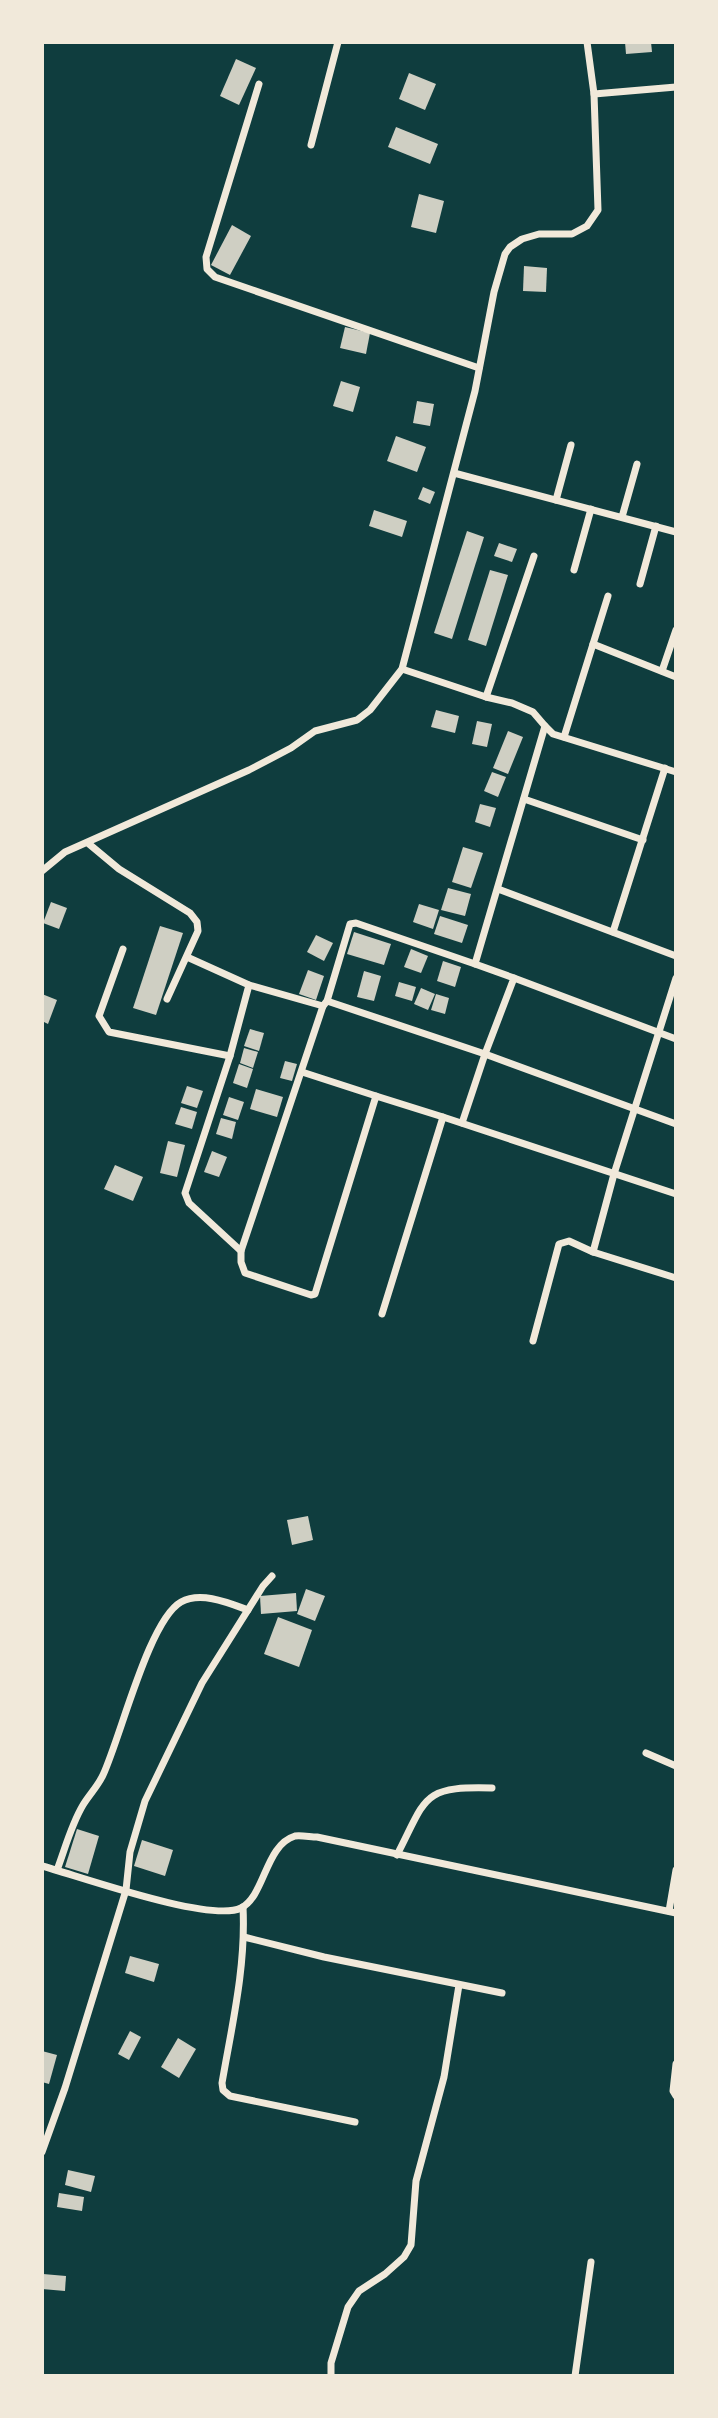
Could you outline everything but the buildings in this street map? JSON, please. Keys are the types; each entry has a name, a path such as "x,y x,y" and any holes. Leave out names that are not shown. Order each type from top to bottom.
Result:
{"street":[{"path":"311,145 338,42"},
{"path":"42,872 65,852 89,844 249,770 291,748 315,731 357,720 370,710 402,669 454,473 501,263 510,247 522,239 539,234 572,234 587,226 598,210 594,94 587,42"},
{"path":"259,84 206,257 207,269 215,276 479,368"},
{"path":"594,94 676,87"},
{"path":"556,500 571,445"},
{"path":"622,517 637,464"},
{"path":"454,473 676,532"},
{"path":"573,570 591,509"},
{"path":"640,584 656,526"},
{"path":"486,697 534,556"},
{"path":"564,737 608,596"},
{"path":"662,671 676,630"},
{"path":"593,644 676,677"},
{"path":"402,669 533,712 553,734 676,772"},
{"path":"475,964 545,726"},
{"path":"613,932 665,768"},
{"path":"524,799 643,840"},
{"path":"89,844 119,869 190,913 197,922 198,931 167,999"},
{"path":"498,889 676,956"},
{"path":"376,1097 315,1294 311,1295 245,1273 241,1251 326,1003 348,927 353,923 514,978 676,1039"},
{"path":"123,949 100,1009 99,1016 109,1032 230,1056"},
{"path":"187,957 248,985 326,1003 485,1054 676,1124"},
{"path":"462,1124 514,978"},
{"path":"593,1252 614,1174 676,978"},
{"path":"241,1251 189,1203 185,1193 230,1056 248,985"},
{"path":"303,1072 676,1194"},
{"path":"382,1314 443,1116"},
{"path":"533,1341 559,1244 569,1241 593,1252 676,1278"},
{"path":"42,2152 65,2088 126,1890 130,1852 145,1801 202,1684 272,1576"},
{"path":"57,1870 75,1819 103,1776 149,1648 170,1609 185,1600 212,1598 248,1610"},
{"path":"646,1753 676,1766"},
{"path":"397,1856 425,1801 442,1790 460,1787 492,1788"},
{"path":"42,1866 186,1906 226,1911 243,1907 278,1849 295,1836 317,1837 672,1912 676,1870"},
{"path":"243,1907 242,1966 223,2090 230,2096 355,2122"},
{"path":"244,1937 324,1957 502,1993"},
{"path":"331,2376 331,2363 348,2307 359,2291 385,2274 404,2257 411,2245 416,2181 444,2077 460,1985"},
{"path":"676,2064 673,2081 676,2096"},
{"path":"575,2376 591,2262"}]}
